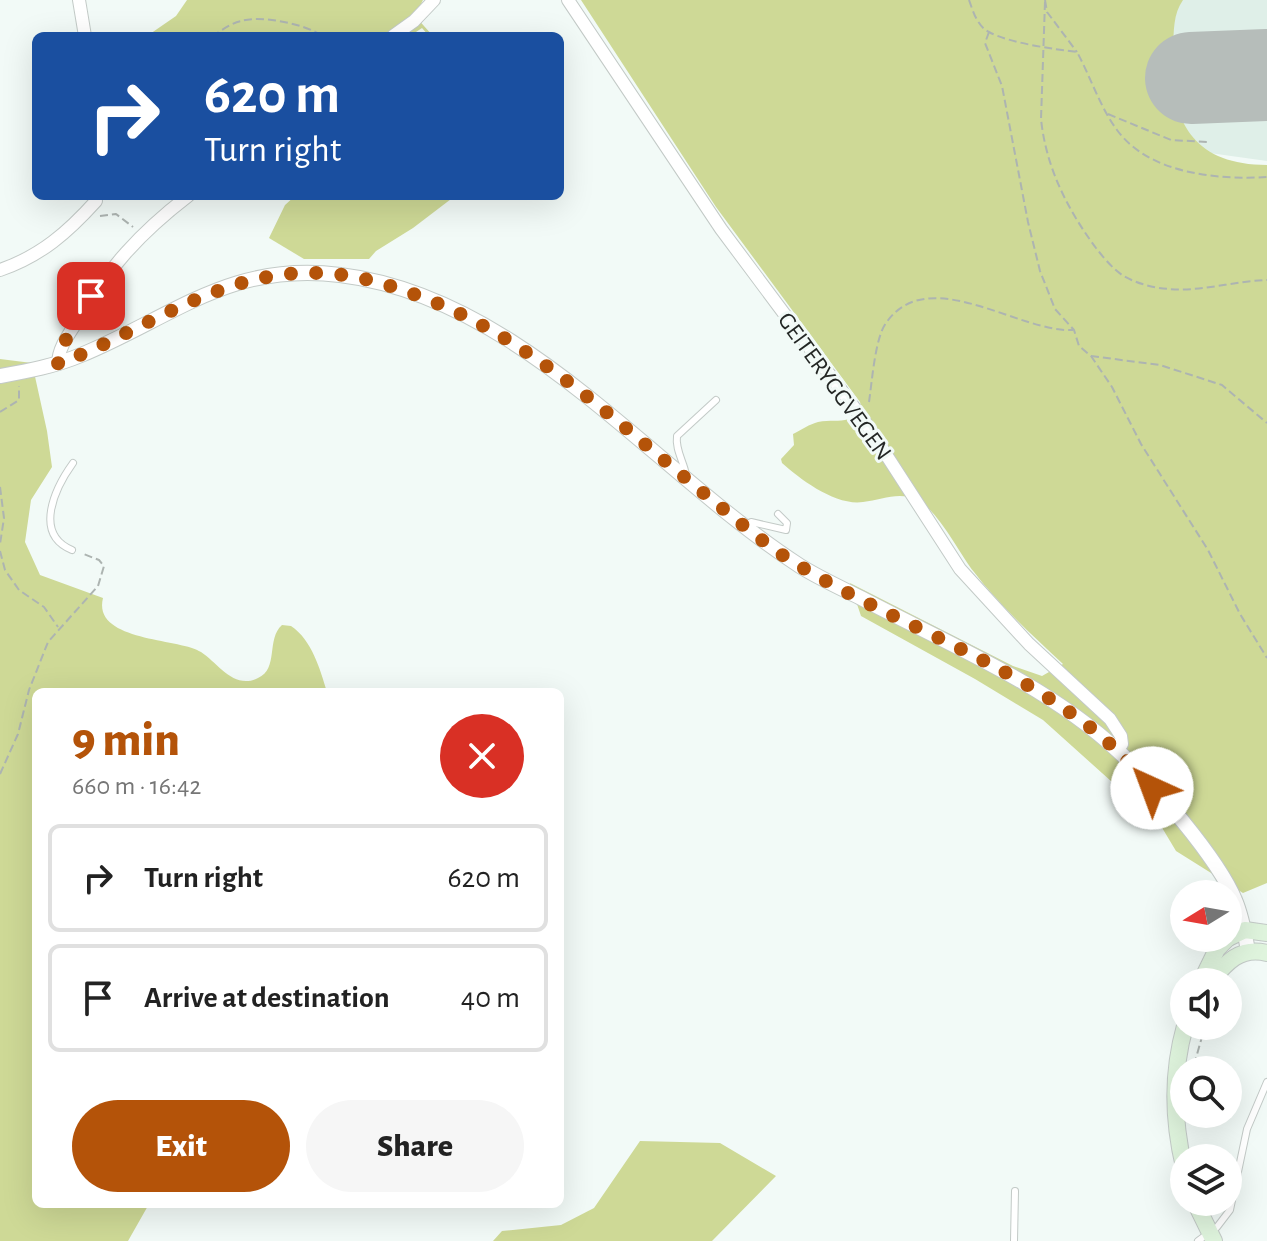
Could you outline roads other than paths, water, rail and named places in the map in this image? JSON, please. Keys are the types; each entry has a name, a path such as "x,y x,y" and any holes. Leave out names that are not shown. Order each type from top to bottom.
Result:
{"main road":[{"path":"1242,931 1267,933"},
{"path":"1222,968 1228,961 1248,951 1267,953"},
{"path":"1180,1144 1175,1085 1183,1040"},
{"path":"1200,1216 1207,1238"}],"street":[{"path":"79,0 84,32"},
{"path":"399,32 434,0"},
{"name":"GEITERYGGVEGEN","path":"568,0 721,229 865,422 960,569 1029,644 1110,719 1121,736 1122,744 1118,750"},
{"path":"58,364 60,350 114,263 183,200"},
{"path":"0,270 30,258 55,242 96,201"},
{"path":"0,376 58,364 109,342 179,305 224,287 298,273 357,277 458,311 556,372 744,526 802,567 1051,700 1118,750 1161,798 1227,883 1245,930 1248,951"}],"lane":[{"path":"686,479 677,436 716,400"},
{"path":"72,550 61,545 53,535 51,512 60,480 73,463"},
{"path":"744,526 751,522 786,530 787,523 778,514"},
{"path":"1207,1238 1230,1210 1247,1129 1267,1082"},
{"path":"1014,1241 1015,1191"}]}
